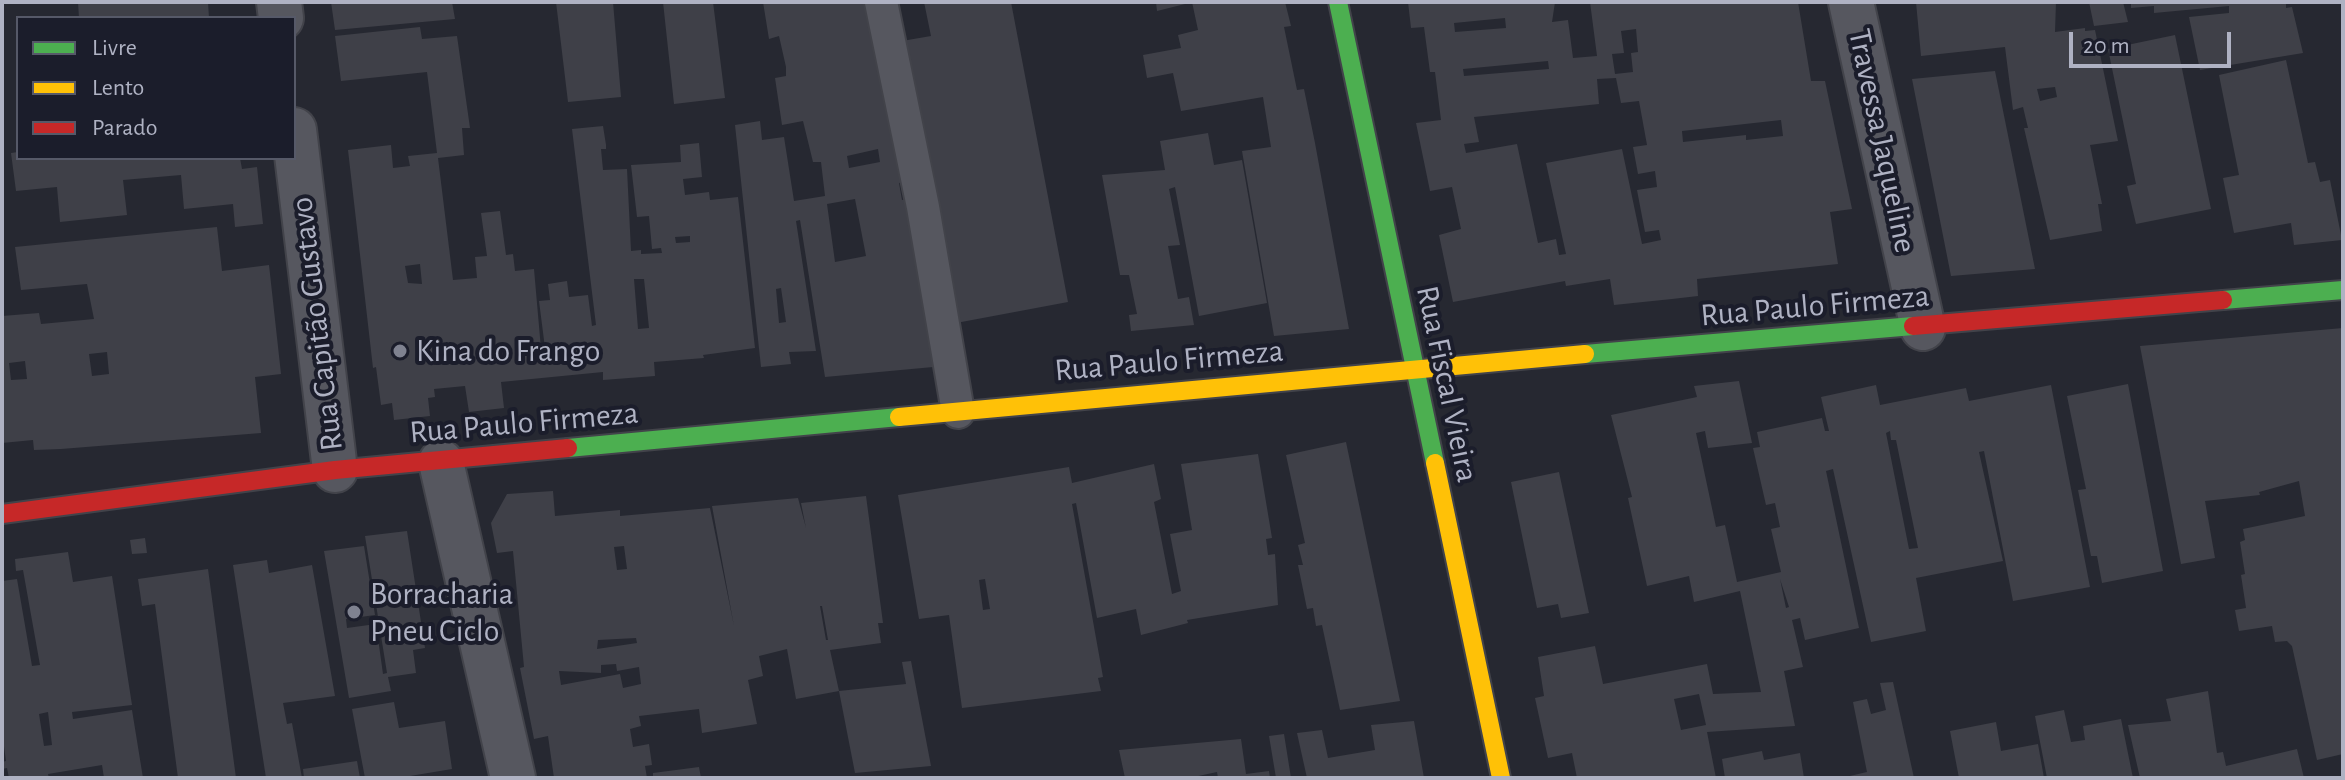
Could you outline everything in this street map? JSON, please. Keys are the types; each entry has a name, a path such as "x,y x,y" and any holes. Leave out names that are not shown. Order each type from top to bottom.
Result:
{"street":[{"name":"Rua Fiscal Vieira","path":"1338,2 1501,778"},
{"name":"Travessa Jaqueline","path":"1851,2 1923,328"},
{"name":"Rua Capitão Gustavo","path":"296,147 335,470"},
{"name":"Rua Paulo Firmeza","path":"2,514 335,470 1413,368 1923,328 2343,290"},
{"path":"441,462 513,778"}],"lane":[{"path":"881,2 923,207 958,412"}],"building":[{"path":"78,2 208,2 209,16 79,16"},
{"path":"331,2 452,2 455,19 335,30"},
{"path":"556,2 613,2 621,97 568,102"},
{"path":"663,2 713,2 725,98 674,104"},
{"path":"763,2 877,2 902,200 911,198 944,366 825,377 800,220 796,221 816,351 789,352 791,364 761,367 735,125 760,121 762,140 784,137 794,201 825,196 821,162 813,162 803,121 782,125 775,78 786,76 786,67 779,36 769,39","holes":["878,149 880,162 849,168 847,156","855,199 866,256 835,262 827,204","781,288 786,322 779,323 776,289"]},
{"path":"924,2 1011,2 1068,302 956,323 902,41 931,36"},
{"path":"1156,2 1189,2 1189,3 1157,11"},
{"path":"1192,2 1285,2 1291,26 1284,27 1297,90 1304,89 1349,329 1274,336 1242,151 1271,147 1263,97 1181,111 1173,73 1147,78 1143,55 1181,48 1178,35 1198,30"},
{"path":"1408,2 1555,2 1552,22 1568,20 1573,58 1597,56 1590,2 1798,2 1811,81 1825,81 1852,209 1830,212 1838,264 1697,279 1698,296 1614,305 1610,279 1566,286 1565,281 1453,302 1439,235 1461,229 1452,187 1430,191 1416,123 1441,120 1435,72 1430,72 1424,27 1411,28","holes":["1505,18 1506,28 1455,32 1454,23","1636,29 1638,52 1631,53 1633,72 1615,74 1612,54 1624,53 1621,31","1548,61 1549,69 1464,76 1463,69","1616,78 1621,103 1639,101 1647,145 1633,147 1638,174 1655,171 1657,187 1637,190 1645,232 1659,230 1661,240 1642,244 1622,149 1546,163 1566,254 1559,255 1556,239 1538,243 1517,144 1466,153 1464,144 1479,142 1474,117 1599,104 1597,79","1781,120 1783,136 1746,140 1746,135 1683,142 1682,131"]},
{"path":"1916,2 2056,2 2055,32 2085,28 2085,31 2095,30 2118,141 2090,145 2102,204 2098,204 2102,231 2050,240 2024,128 2028,128 2023,107 2013,110 2005,47 1921,56","holes":["2055,87 2057,97 2040,101 2037,89"]},
{"path":"2089,2 2123,2 2128,22 2094,26"},
{"path":"2131,2 2286,2 2286,8 2292,7 2303,53 2200,70 2189,17 2229,13 2229,6 2154,13 2154,6 2131,8"},
{"path":"420,27 422,39 457,36 470,128 462,128 464,155 438,158 453,280 477,278 475,257 487,256 481,213 500,211 506,255 513,254 515,271 534,269 541,349 545,348 539,301 550,300 548,284 567,281 569,297 588,295 592,326 596,325 572,129 603,126 606,149 601,149 603,170 627,169 631,251 641,250 641,254 662,253 661,248 652,249 649,216 637,217 631,165 681,162 680,145 699,143 702,177 683,179 685,195 709,192 710,200 738,197 755,348 703,355 704,358 654,362 655,376 603,380 603,372 501,382 504,408 469,412 465,386 434,389 435,397 428,398 430,416 394,420 392,403 381,405 376,367 373,368 348,150 391,145 393,168 410,166 408,156 437,153 427,72 341,81 335,36","holes":["690,236 690,242 676,243 675,237","420,264 422,284 408,283 405,266","634,279 644,279 649,328 638,329"]},
{"path":"2175,35 2211,209 2136,224 2127,186 2136,184 2108,49"},
{"path":"2286,60 2308,163 2315,162 2320,182 2330,180 2342,240 2294,245 2291,223 2234,233 2223,178 2239,175 2219,75"},
{"path":"1995,71 2035,269 1951,276 1912,79"},
{"path":"1208,133 1214,165 1242,160 1267,303 1199,316 1175,187 1169,189 1180,245 1168,246 1178,299 1189,297 1194,325 1131,331 1129,315 1137,314 1129,275 1120,275 1102,175 1165,170 1160,141"},
{"path":"16,152 16,160 240,160 242,169 257,167 263,224 235,227 233,204 184,209 181,175 123,180 127,215 60,222 57,187 16,191 11,153"},
{"path":"217,227 222,271 269,265 281,374 255,377 261,433 61,449 34,450 33,440 2,443 2,316 39,313 41,324 94,319 87,284 21,290 15,247","holes":["107,352 109,374 92,376 89,354","25,361 27,379 11,380 9,363"]},
{"path":"2343,328 2343,754 2317,760 2292,646 2287,641 2275,642 2272,626 2239,631 2235,610 2246,608 2241,575 2245,574 2240,542 2245,540 2243,529 2305,516 2299,481 2259,492 2260,495 2205,501 2215,558 2181,564 2140,346"},
{"path":"1739,381 1752,443 1708,448 1705,431 1696,433 1716,527 1725,525 1737,582 1781,572 1771,529 1780,527 1775,503 1766,505 1753,448 1760,447 1757,432 1822,418 1825,431 1829,431 1821,397 1876,385 1880,405 1966,388 1969,401 2051,385 2090,587 2013,601 1984,451 1979,452 2003,561 1916,578 1926,631 1871,642 1833,469 1826,471 1859,628 1805,640 1800,618 1792,620 1803,667 1784,671 1795,726 1707,732 1716,778 1577,778 1572,753 1548,758 1535,698 1544,696 1538,657 1595,646 1603,684 1707,664 1713,694 1761,692 1740,591 1694,602 1689,576 1647,586 1628,498 1632,497 1611,415 1697,397 1694,386","holes":["1890,431 1891,440 1896,440 1918,548 1909,549 1886,433","1780,579 1789,607 1786,608","1699,694 1706,725 1681,730 1674,699"]},
{"path":"2128,384 2163,571 2102,583 2097,556 2091,556 2078,490 2086,489 2067,396"},
{"path":"1346,442 1400,701 1340,710 1322,625 1316,626 1313,608 1307,609 1298,565 1303,565 1298,545 1305,543 1286,455"},
{"path":"1258,454 1272,538 1266,539 1268,555 1275,554 1278,605 1187,620 1188,623 1141,635 1136,609 1097,618 1076,503 1072,504 1103,677 1098,678 1101,691 962,708 949,615 919,619 898,495 1069,467 1072,483 1154,464 1161,499 1154,502 1172,594 1181,591 1170,534 1192,530 1181,464","holes":["985,579 990,609 983,610 979,580"]},
{"path":"1559,472 1589,613 1561,618 1558,604 1537,608 1511,482"},
{"path":"553,491 555,516 620,510 620,516 710,508 734,626 712,506 798,498 806,528 801,503 866,496 883,623 878,623 881,643 830,650 839,691 796,699 787,649 759,656 763,676 748,680 757,724 702,733 699,709 639,716 641,726 630,729 633,747 649,744 652,765 645,766 647,778 554,778 548,736 534,739 520,668 524,667 513,551 497,553 491,523 507,494","holes":["624,546 627,569 617,570 614,547","820,606 828,640 826,640","636,638 637,643 597,649 598,640","616,664 617,671 639,667 641,684 623,688 620,674 561,685 559,671 601,673 601,665"]},
{"path":"407,531 425,648 413,650 416,673 388,677 391,691 349,698 324,551 364,546 375,615 346,619 347,628 376,624 383,674 387,673 365,536"},
{"path":"145,538 147,553 132,554 130,540"},
{"path":"68,552 73,582 112,576 132,705 72,712 73,719 132,710 143,778 104,778 102,765 48,774 49,778 9,778 7,768 2,769 2,762 6,761 2,732 2,581 17,579 32,666 40,665 23,570 16,571 15,559","holes":["48,712 52,745 44,746 39,714"]},
{"path":"267,560 269,573 312,565 335,696 283,703 287,724 292,723 302,778 266,778 233,565"},
{"path":"208,569 236,778 178,778 155,604 142,606 138,579"},
{"path":"911,661 931,766 855,773 839,691 906,684 902,662"},
{"path":"1893,682 1914,778 1841,778 1867,772 1853,702 1867,699 1871,714 1886,710 1880,683"},
{"path":"2208,691 2217,753 2223,752 2226,766 2297,749 2304,778 2140,778 2128,725 2171,721 2166,699"},
{"path":"394,702 399,728 445,721 452,769 398,778 365,778 352,709"},
{"path":"2064,710 2071,742 2085,740 2083,726 2121,719 2133,778 2047,778 2035,716"},
{"path":"1414,721 1424,778 1307,778 1297,733 1322,730 1328,758 1375,750 1371,725"},
{"path":"1996,722 2001,751 2038,744 2044,778 1959,778 1950,731"},
{"path":"1284,734 1291,778 1276,778 1269,736"},
{"path":"1241,739 1246,774 1269,771 1270,778 1218,778 1217,772 1189,778 1125,778 1119,750"},
{"path":"1762,751 1764,760 1800,753 1804,778 1725,778 1722,759"},
{"path":"357,761 360,778 304,778 303,769"},
{"path":"699,767 701,778 653,778 653,773"}],"traffic: fast":[{"path":"1338,2 1435,463"},
{"path":"2223,300 2343,290"},
{"path":"1585,354 1913,326"},
{"path":"568,448 899,417"}],"traffic: slow":[{"path":"899,417 1585,354"},
{"path":"1435,463 1501,778"}],"traffic: jam":[{"path":"1913,326 2223,300"},
{"path":"2,514 335,470 568,448"}],"place":[{"name":"Kina do Frango","path":"400,351"},
{"name":"Borracharia Pneu Ciclo","path":"354,612"}]}
